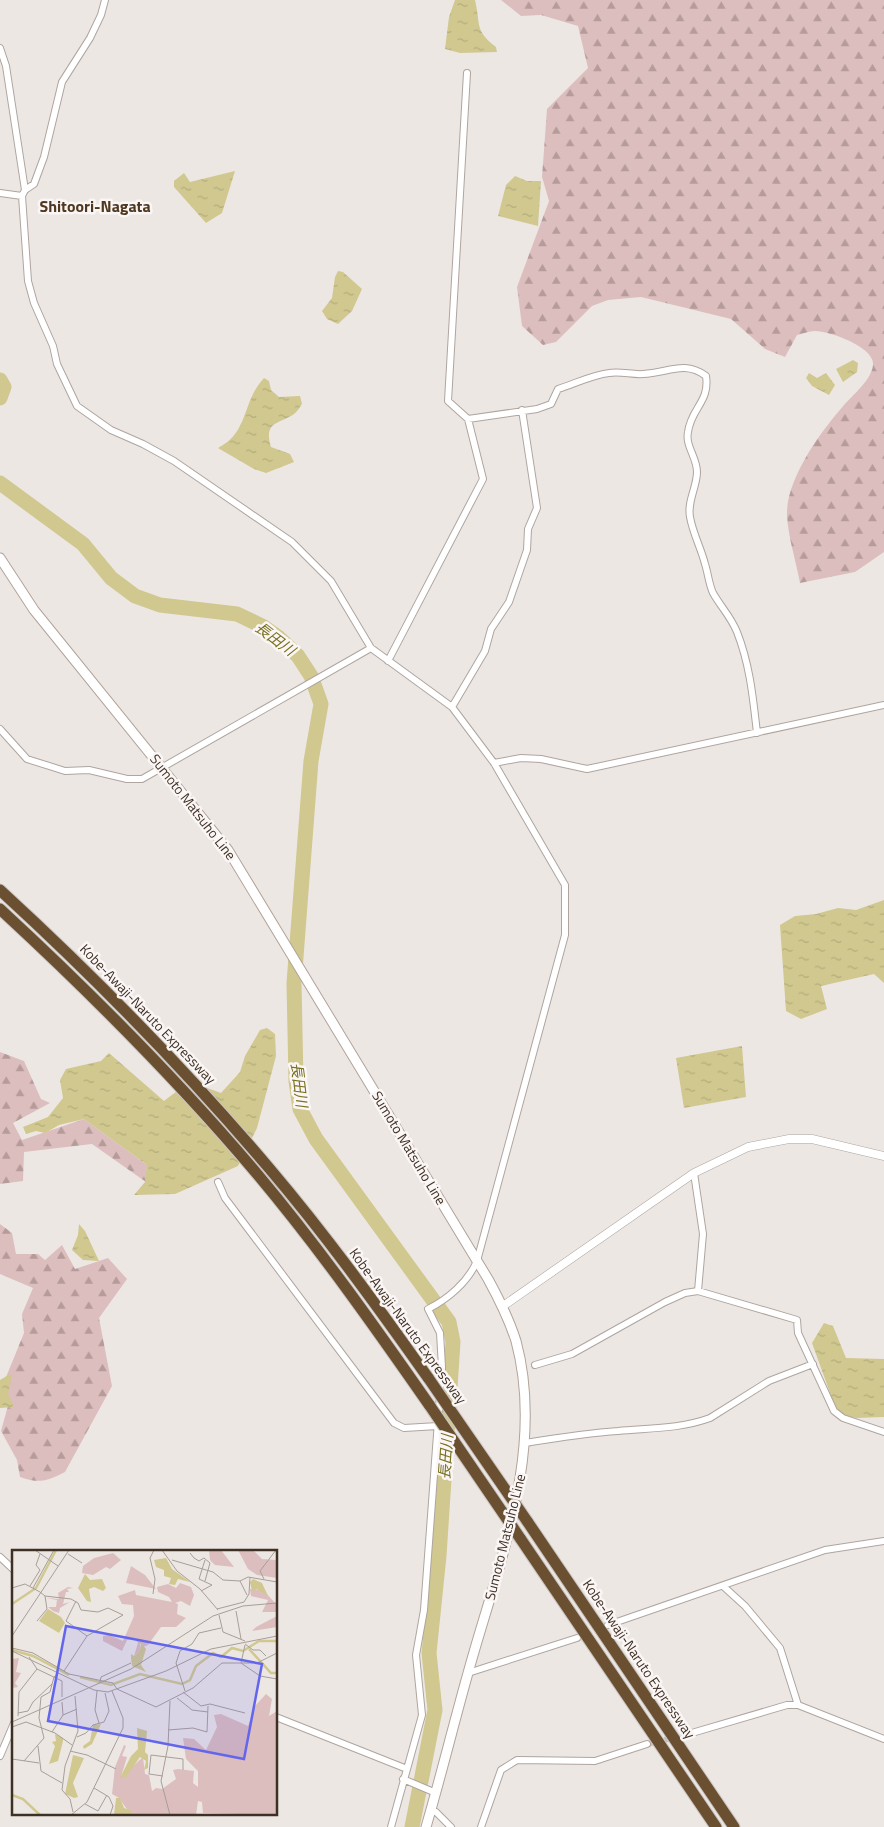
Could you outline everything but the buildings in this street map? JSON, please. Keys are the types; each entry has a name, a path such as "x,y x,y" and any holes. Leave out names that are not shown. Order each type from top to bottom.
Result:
{"highway":[{"name":"Kobe-Awaji-Naruto Expressway","path":"0,890 58,942 184,1071 269,1169 359,1281 430,1379 734,1827"},
{"name":"Kobe-Awaji-Naruto Expressway","path":"0,909 111,1014 174,1080 259,1176 347,1287 716,1827"}],"main road":[{"name":"Sumoto Matsuho Line","path":"0,558 34,610 164,767 228,850 477,1260 503,1306 516,1341 521,1368 525,1443 523,1467 506,1544 426,1827"}],"street":[{"path":"0,193 23,193 34,184 44,157 62,82 90,38 101,15 105,0"},
{"path":"0,48 6,66 23,193 28,281 34,303 53,346 57,364 77,406 110,430 143,444 174,461 292,542 330,581 371,648 452,707 494,763 565,885 566,923 477,1260 472,1272 444,1301 428,1309 440,1333 442,1367 424,1610 416,1655 422,1715 391,1827"},
{"path":"388,660 483,479 468,419 448,400 467,73"},
{"path":"468,419 537,409 551,404 558,389 607,373 626,372 641,375 686,367 697,370 706,376 708,388 706,396 700,402 688,430 687,443 695,459 697,472 691,498 690,514 712,592 726,611 745,655 752,683 757,733"},
{"path":"452,707 485,651 492,629 509,602 527,550 528,529 537,508 522,410"},
{"path":"0,728 27,759 65,771 88,770 127,779 142,779 371,648"},
{"path":"494,763 521,758 541,759 587,769 884,705"},
{"path":"503,1306 694,1173 748,1146 789,1139 812,1139 884,1156"},
{"path":"694,1173 703,1234 698,1291"},
{"path":"218,1182 225,1198 394,1423 404,1428 438,1426"},
{"path":"535,1365 572,1354 665,1302 685,1293 698,1291 797,1320 798,1333 834,1412 884,1432"},
{"path":"525,1443 610,1432 670,1428 700,1422 710,1418 769,1380 813,1364"},
{"path":"608,1625 825,1550 884,1541"},
{"path":"0,1557 12,1568"},
{"path":"723,1586 745,1606 780,1648 798,1705"},
{"path":"468,1673 577,1638"},
{"path":"685,1735 787,1705 798,1705 884,1739"},
{"path":"278,1718 407,1769"},
{"path":"0,1756 12,1728"},
{"path":"481,1827 501,1770 517,1760 595,1761 646,1744"},
{"path":"403,1779 436,1793"},
{"path":"431,1811 436,1812 451,1827"}],"green space":[{"path":"501,0 884,0 884,552 855,572 800,583 790,540 787,515 792,486 806,456 825,428 861,386 872,370 872,358 859,346 840,337 813,331 797,335 785,357 765,349 731,319 641,297 608,300 592,306 556,342 543,345 522,326 517,287 549,201 542,177 547,109 588,68 578,26 541,15 521,16"},
{"path":"0,1052 24,1061 41,1099 50,1103 13,1123 22,1140 84,1119 147,1165 146,1182 92,1144 24,1152 23,1181 0,1184"},
{"path":"0,1224 12,1233 16,1254 38,1254 45,1260 62,1245 75,1269 108,1258 127,1279 99,1318 112,1386 65,1472 53,1478 38,1481 20,1477 17,1460 1,1431 9,1402 4,1382 24,1333 22,1314 33,1288 0,1274"}],"water":[{"path":"455,0 475,0 481,31 496,47 497,52 460,53 445,49 449,17"},
{"path":"235,171 222,213 206,223 174,187 174,181 184,173 190,182"},
{"path":"515,176 527,181 541,181 538,226 498,216 506,185"},
{"path":"338,271 343,272 362,289 352,311 338,324 327,319 322,311 332,298 335,277"},
{"path":"853,360 858,363 857,372 843,382 836,369"},
{"path":"809,373 817,378 826,373 835,385 829,395 812,386 806,378"},
{"path":"264,378 269,381 271,390 279,397 300,396 302,404 294,414 274,424 269,432 271,447 290,454 294,462 266,473 254,469 218,448 228,442 235,434 257,387"},
{"path":"884,900 884,983 874,974 821,986 827,1009 801,1019 786,1011 780,925 795,916 816,914 838,908 856,910"},
{"path":"267,1028 275,1034 276,1056 257,1128 238,1166 175,1194 134,1195 145,1182 147,1165 84,1119 59,1125 45,1133 36,1131 26,1134 23,1127 48,1117 63,1098 60,1080 66,1069 101,1061 109,1053 164,1101 179,1090 190,1085 221,1093 240,1072 245,1056 260,1030"},
{"path":"742,1046 746,1097 684,1108 676,1058"},
{"path":"79,1224 85,1231 99,1261 83,1260 72,1250 78,1235"},
{"path":"824,1323 833,1326 846,1358 884,1359 884,1417 857,1418 838,1415 812,1343"},
{"path":"10,1374 12,1376 8,1393 14,1407 0,1408 0,1380"}],"waterway":[{"name":"長田川","path":"0,380 4,387 0,398"},
{"name":"長田川","path":"0,483 83,544 111,578 135,596 160,605 237,614 264,627 298,656 311,676 321,704 311,761 294,983 296,1081 300,1109 316,1139 449,1322 453,1342 439,1556 429,1653 435,1710 412,1827"}],"tunnel":[{"path":"647,1744 685,1735"}],"district":[{"name":"Shitoori-Nagata","path":"95,206"}]}
